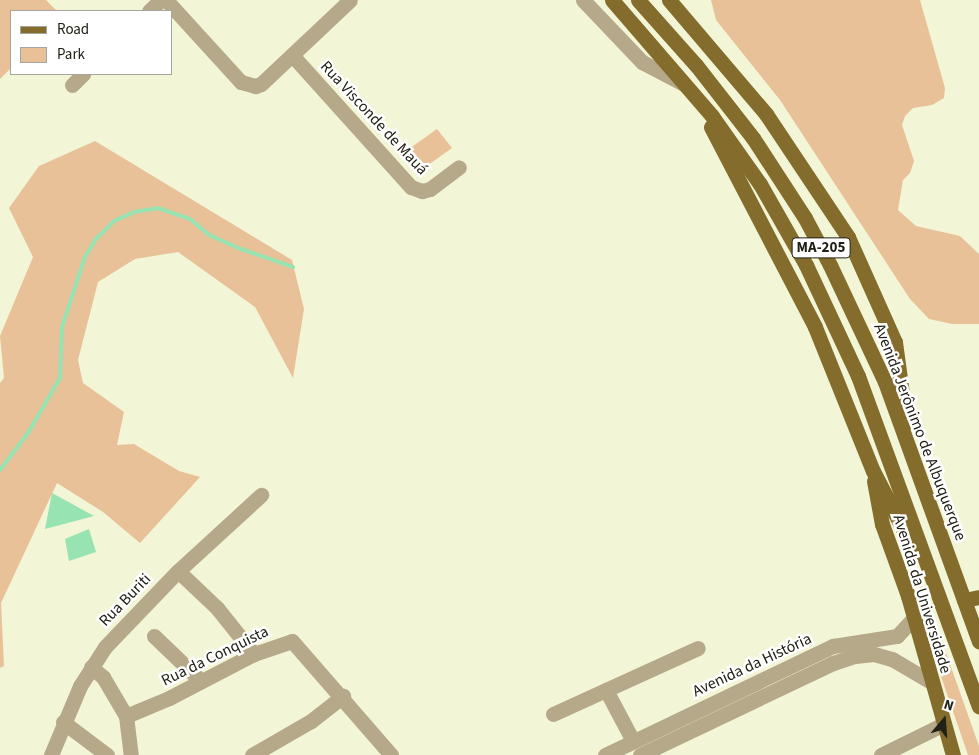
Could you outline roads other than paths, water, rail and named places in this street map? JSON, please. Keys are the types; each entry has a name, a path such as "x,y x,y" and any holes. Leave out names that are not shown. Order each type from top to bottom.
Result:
{"main road":[{"name":"MA-205","path":"612,0 690,88 736,148 778,213 840,332 979,707"},
{"name":"Avenida Jerônimo de Albuquerque","path":"638,0 727,102 805,218 873,352 972,599 979,642"},
{"name":"MA-205","path":"669,0 766,114 848,237 894,342 911,450"},
{"path":"690,88 816,327 873,471 936,588"},
{"name":"Avenida da Universidade","path":"873,471 881,519 914,618 953,755"}],"street":[{"path":"150,10 161,0"},
{"path":"166,0 241,82 255,86 262,84 350,0"},
{"path":"583,0 642,62 690,88"},
{"name":"Rua Visconde de Mauá","path":"292,55 411,187 422,191 430,189 459,167"},
{"path":"72,85 82,75"},
{"name":"Rua Buriti","path":"51,755 62,722 91,667 131,617 261,495"},
{"path":"178,571 218,608 254,654"},
{"name":"Avenida da História","path":"605,755 833,646 887,638 904,631 914,618"},
{"path":"154,636 201,681"},
{"path":"887,638 887,657"},
{"name":"Rua da Conquista","path":"126,716 254,654 292,641 343,696 391,755"},
{"path":"553,714 698,648"},
{"name":"Avenida da História","path":"642,754 833,663 865,654 887,657 932,682"},
{"path":"91,667 107,683 126,716 131,755"},
{"path":"606,690 633,741"},
{"path":"252,755 311,721 343,696"},
{"path":"62,722 107,755"},
{"path":"881,755 944,724"}],"waterway":[{"path":"0,470 28,433 60,378 62,327 85,257 96,239 114,221 134,212 158,208 190,219 209,235 241,249 293,267"}]}
